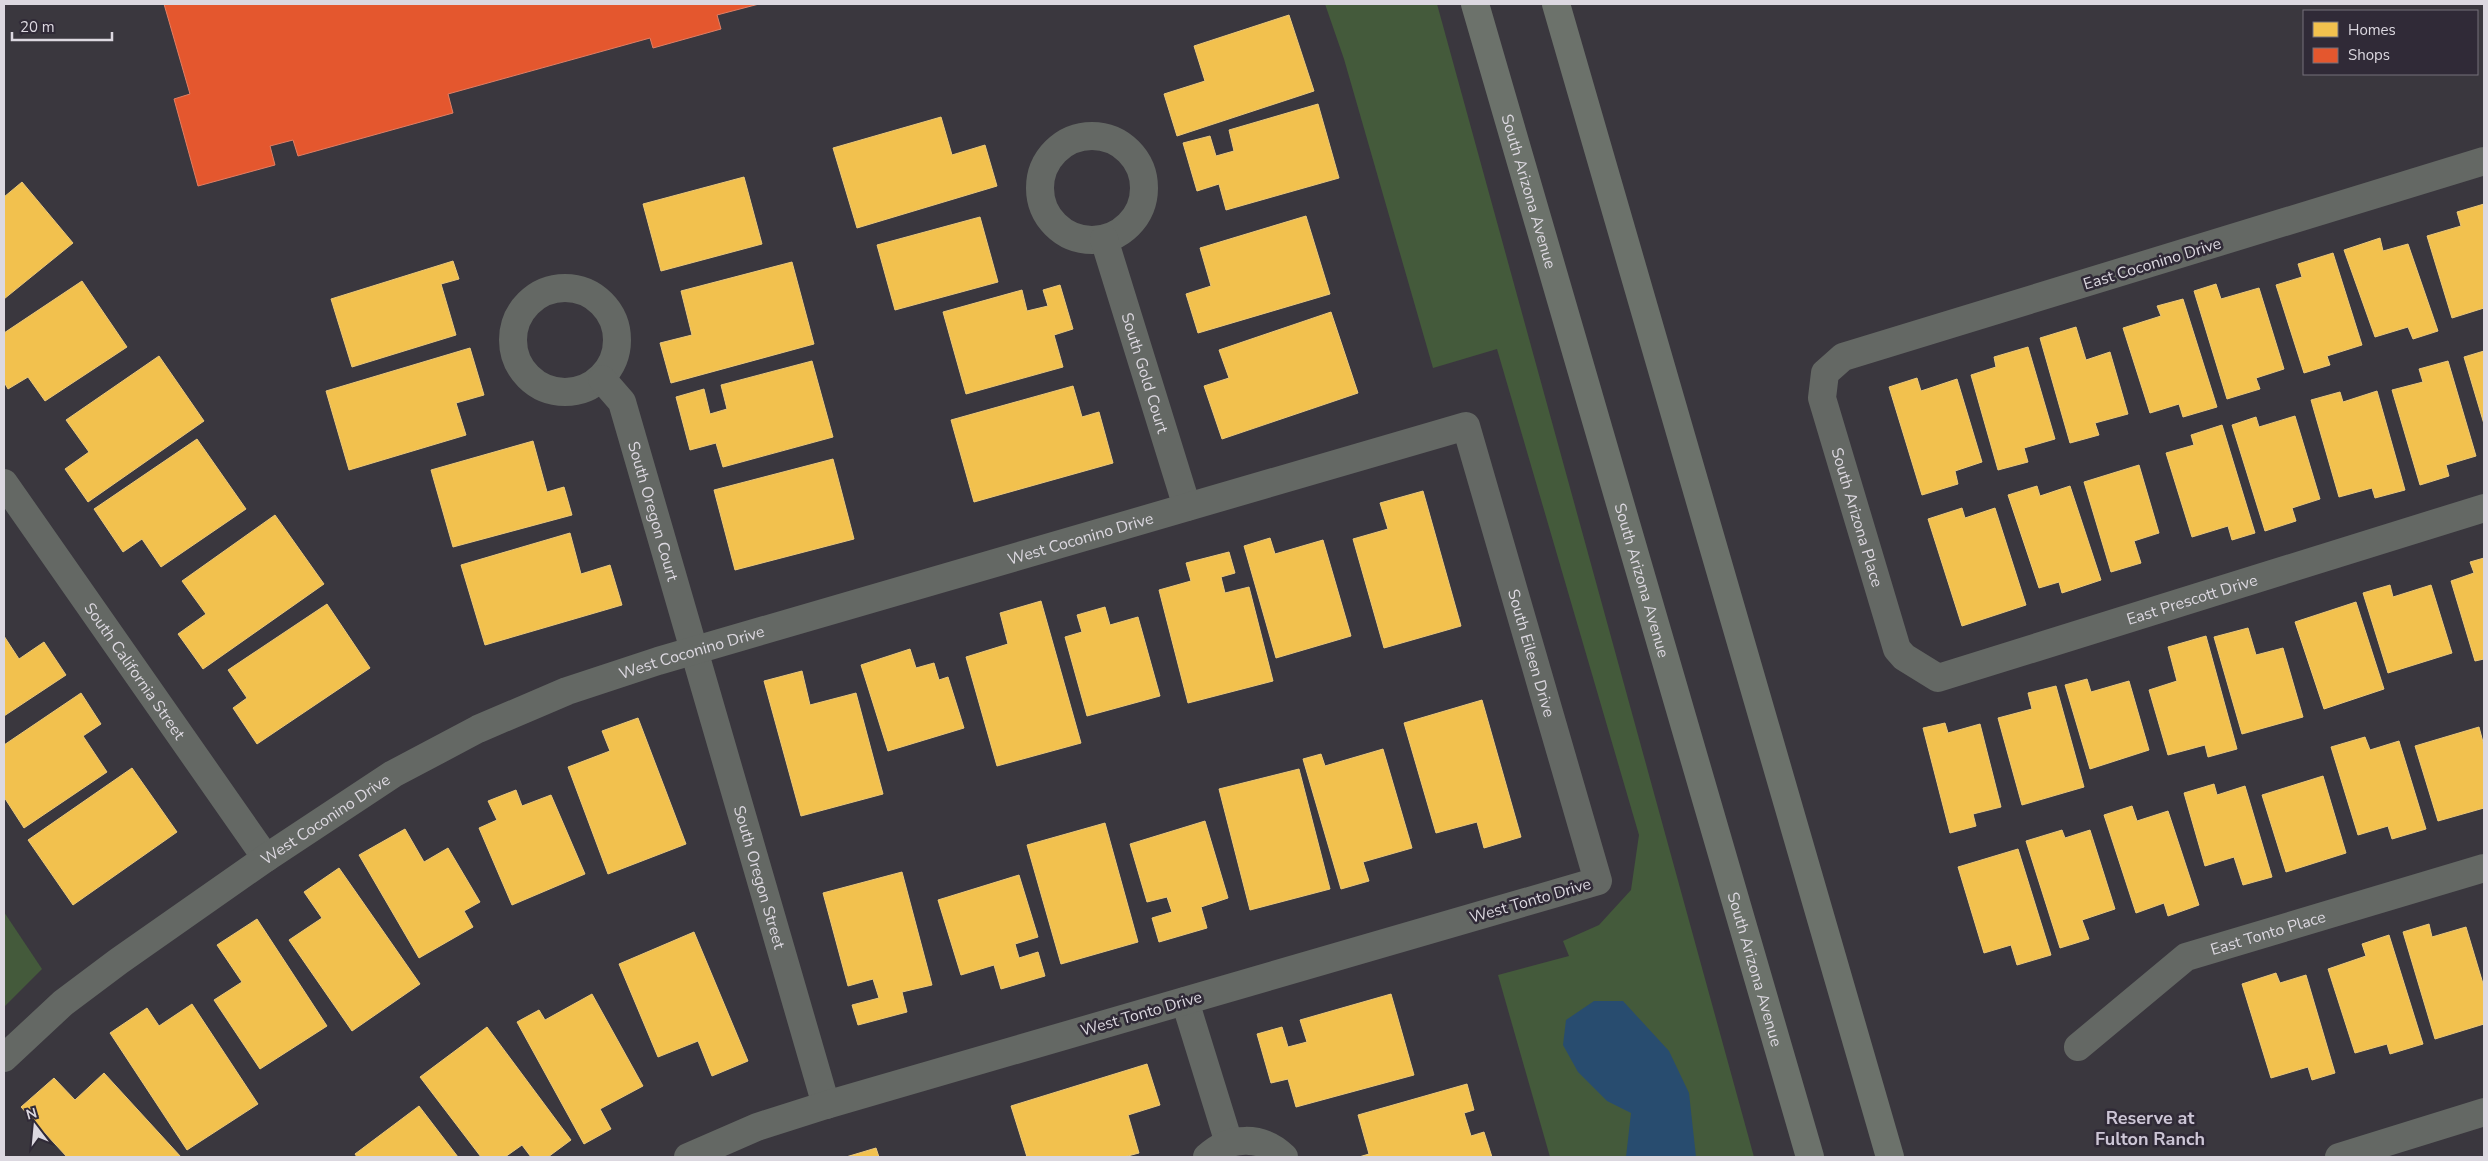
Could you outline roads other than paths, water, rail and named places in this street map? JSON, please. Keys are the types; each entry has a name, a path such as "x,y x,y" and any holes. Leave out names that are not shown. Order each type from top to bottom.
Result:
{"main road":[{"name":"South Arizona Avenue","path":"1475,4 1810,1157"},
{"path":"1556,4 1890,1157"}],"street":[{"name":"East Coconino Drive","path":"1825,373 1843,357 2484,161"},
{"name":"South Gold Court","path":"1104,239 1187,507"},
{"name":"South Arizona Place","path":"1825,373 1822,398 1897,649 1904,657"},
{"name":"South Oregon Court","path":"602,379 622,402 694,650"},
{"name":"West Coconino Drive","path":"4,1058 70,998 266,858 393,774 478,729 567,691 694,650 1466,426"},
{"name":"South Eileen Drive","path":"1466,426 1598,881"},
{"name":"South California Street","path":"4,483 266,858"},
{"name":"East Prescott Drive","path":"1904,657 1938,678 2484,508"},
{"name":"South Oregon Street","path":"694,650 826,1105"},
{"name":"East Tonto Place","path":"2078,1047 2186,957 2484,868"},
{"name":"West Tonto Drive","path":"688,1157 757,1127 826,1105 1598,881"},
{"path":"1185,1001 1218,1150 1245,1140 1261,1142 1278,1151 1284,1157"},
{"path":"2339,1157 2484,1112"}],"water":[{"path":"1594,1001 1623,1001 1669,1051 1689,1093 1696,1157 1626,1157 1631,1113 1607,1101 1578,1072 1563,1045 1566,1020"}],"district":[{"name":"Reserve at Fulton Ranch","path":"2150,1128"}]}
